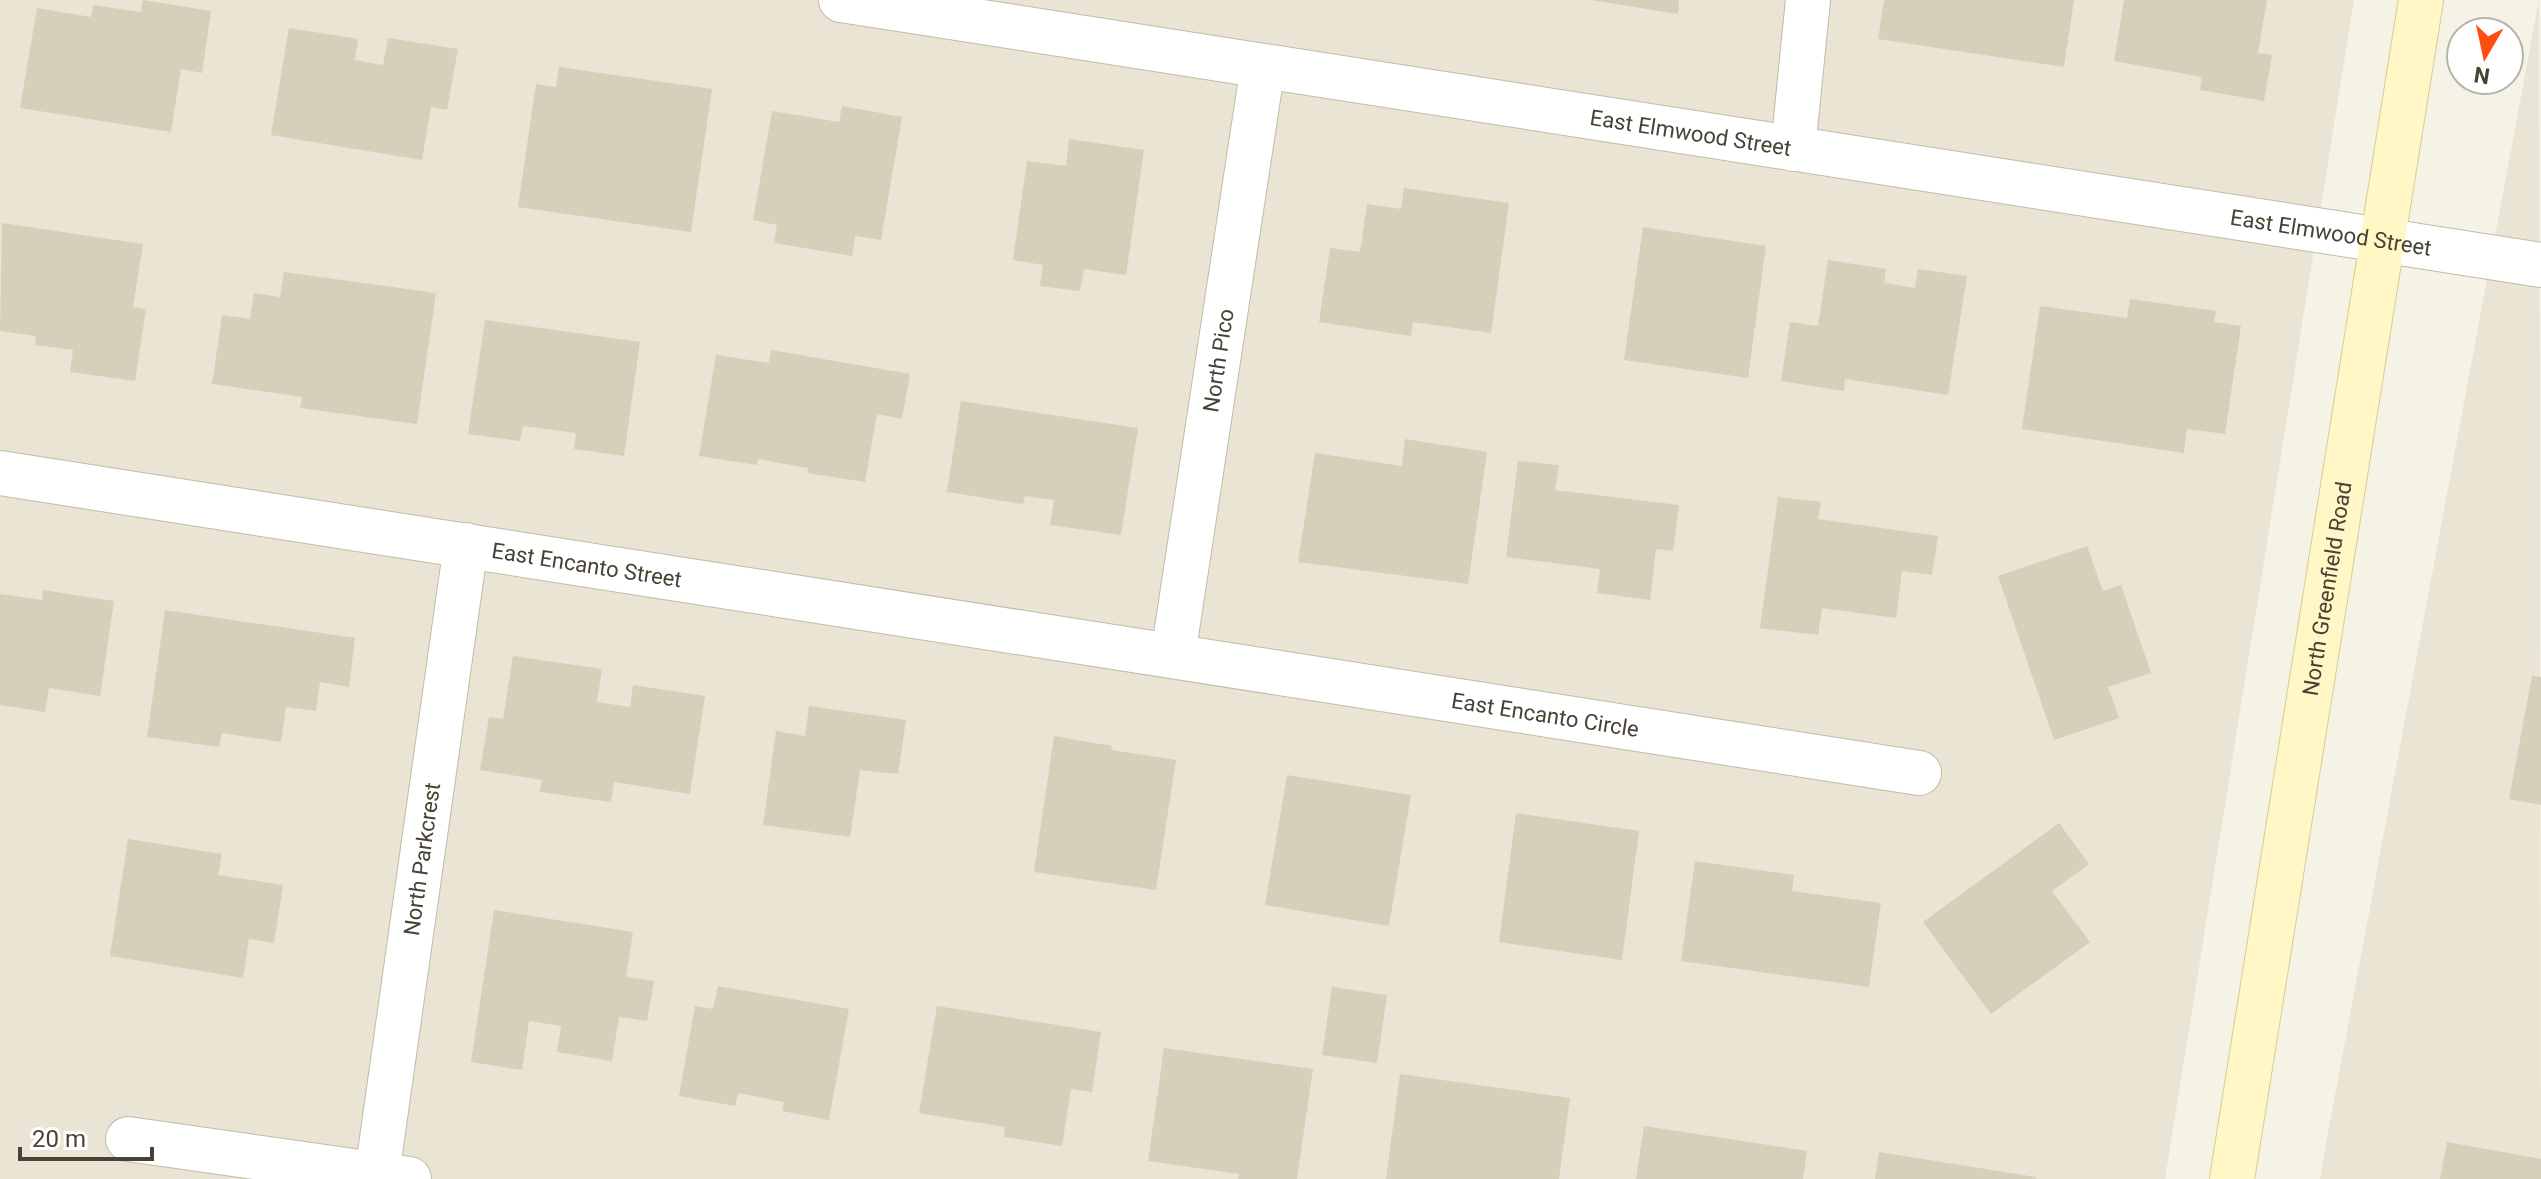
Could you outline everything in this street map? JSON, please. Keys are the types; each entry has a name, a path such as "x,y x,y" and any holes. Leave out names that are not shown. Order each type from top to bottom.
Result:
{"main road":[{"name":"North Greenfield Road","path":"2232,1179 2421,0"}],"street":[{"name":"East Elmwood Street","path":"841,0 2541,265"},
{"path":"1793,149 1808,0"},
{"name":"North Pico","path":"1173,655 1263,66"},
{"name":"East Encanto Street","path":"0,473 1173,655"},
{"name":"North Parkcrest","path":"393,1177 466,545"},
{"name":"East Encanto Circle","path":"1173,655 1919,773"},
{"path":"128,1139 393,1177"}],"shaded area":[{"path":"0,0 2354,0 2165,1179 0,1179"},
{"path":"2539,0 2541,1179 2320,1179 2521,96 2525,96 2525,75"}],"building":[{"path":"143,0 211,11 202,73 181,69 171,132 20,108 37,8 91,17 93,5 141,12"},
{"path":"1591,0 1679,0 1678,14"},
{"path":"1884,0 2074,0 2064,67 1878,39"},
{"path":"2124,0 2267,0 2258,53 2272,55 2264,101 2200,90 2202,77 2114,61"},
{"path":"289,28 358,39 355,60 383,65 388,38 458,49 447,110 431,107 422,160 271,135"},
{"path":"559,67 712,89 691,232 518,207 536,84 556,87"},
{"path":"842,106 902,117 881,240 855,236 852,256 774,243 777,225 753,220 772,111 839,122"},
{"path":"1069,139 1144,150 1126,275 1084,269 1080,291 1040,286 1043,265 1013,260 1027,161 1066,166"},
{"path":"1404,188 1509,203 1491,333 1413,322 1411,336 1319,322 1330,248 1360,252 1367,204 1401,209"},
{"path":"2,223 143,244 133,307 146,309 135,381 70,372 73,350 35,345 36,336 0,331"},
{"path":"1643,227 1766,246 1748,378 1624,360"},
{"path":"1828,260 1886,269 1884,283 1915,288 1918,269 1967,276 1948,395 1845,379 1844,391 1781,381 1790,322 1818,326"},
{"path":"284,272 436,293 417,424 300,408 302,397 212,384 222,315 250,319 254,293 280,297"},
{"path":"2130,299 2216,311 2214,322 2241,326 2225,434 2187,429 2184,453 2022,429 2040,306 2127,318"},
{"path":"485,320 640,342 624,456 574,449 576,433 523,426 520,441 468,434"},
{"path":"771,350 910,374 902,419 877,414 865,482 807,473 808,468 758,459 757,465 699,456 716,355 769,363"},
{"path":"961,401 1138,428 1121,535 1050,525 1054,500 1025,496 1023,504 947,492"},
{"path":"1405,439 1487,452 1468,584 1298,562 1315,453 1402,466"},
{"path":"1518,461 1559,465 1555,490 1679,505 1673,551 1656,549 1650,600 1597,593 1600,569 1506,557"},
{"path":"1778,497 1821,502 1818,519 1938,536 1932,575 1902,571 1896,618 1822,608 1818,635 1760,628"},
{"path":"2087,546 2103,591 2121,585 2151,673 2108,687 2119,718 2054,740 1998,576"},
{"path":"43,590 114,601 100,696 49,688 45,712 0,705 0,594 42,600"},
{"path":"165,610 355,638 349,687 320,682 316,711 286,707 281,742 222,733 219,747 147,737"},
{"path":"513,656 602,669 597,702 630,707 633,685 705,696 690,794 614,782 611,802 540,792 542,780 480,770 489,717 503,719"},
{"path":"2532,676 2541,677 2541,805 2509,799"},
{"path":"809,706 906,720 898,774 860,770 850,837 763,825 776,731 805,736"},
{"path":"1054,736 1112,746 1111,750 1176,760 1156,890 1034,872"},
{"path":"1287,775 1411,795 1389,926 1265,905"},
{"path":"1516,813 1639,831 1622,960 1499,942"},
{"path":"2059,823 2089,864 2052,891 2090,942 1991,1014 1923,922"},
{"path":"128,839 222,854 218,875 283,885 274,943 249,939 243,978 110,956"},
{"path":"1695,861 1794,875 1792,891 1881,903 1869,987 1681,961"},
{"path":"494,910 633,932 626,977 654,981 647,1021 619,1017 612,1061 557,1052 561,1026 529,1021 522,1070 471,1062"},
{"path":"718,986 849,1009 829,1120 782,1111 784,1102 738,1093 735,1106 679,1096 695,1006 713,1009"},
{"path":"1332,987 1387,995 1377,1063 1322,1055"},
{"path":"937,1006 1101,1032 1092,1092 1071,1089 1062,1146 1004,1137 1005,1127 919,1113"},
{"path":"1164,1048 1313,1069 1297,1179 1238,1179 1239,1174 1148,1161"},
{"path":"1400,1074 1570,1098 1559,1179 1386,1179"},
{"path":"1644,1126 1807,1151 1803,1179 1636,1179"},
{"path":"2447,1142 2541,1159 2541,1179 2440,1179"},
{"path":"1879,1152 2036,1177 2036,1179 1875,1179"}]}
